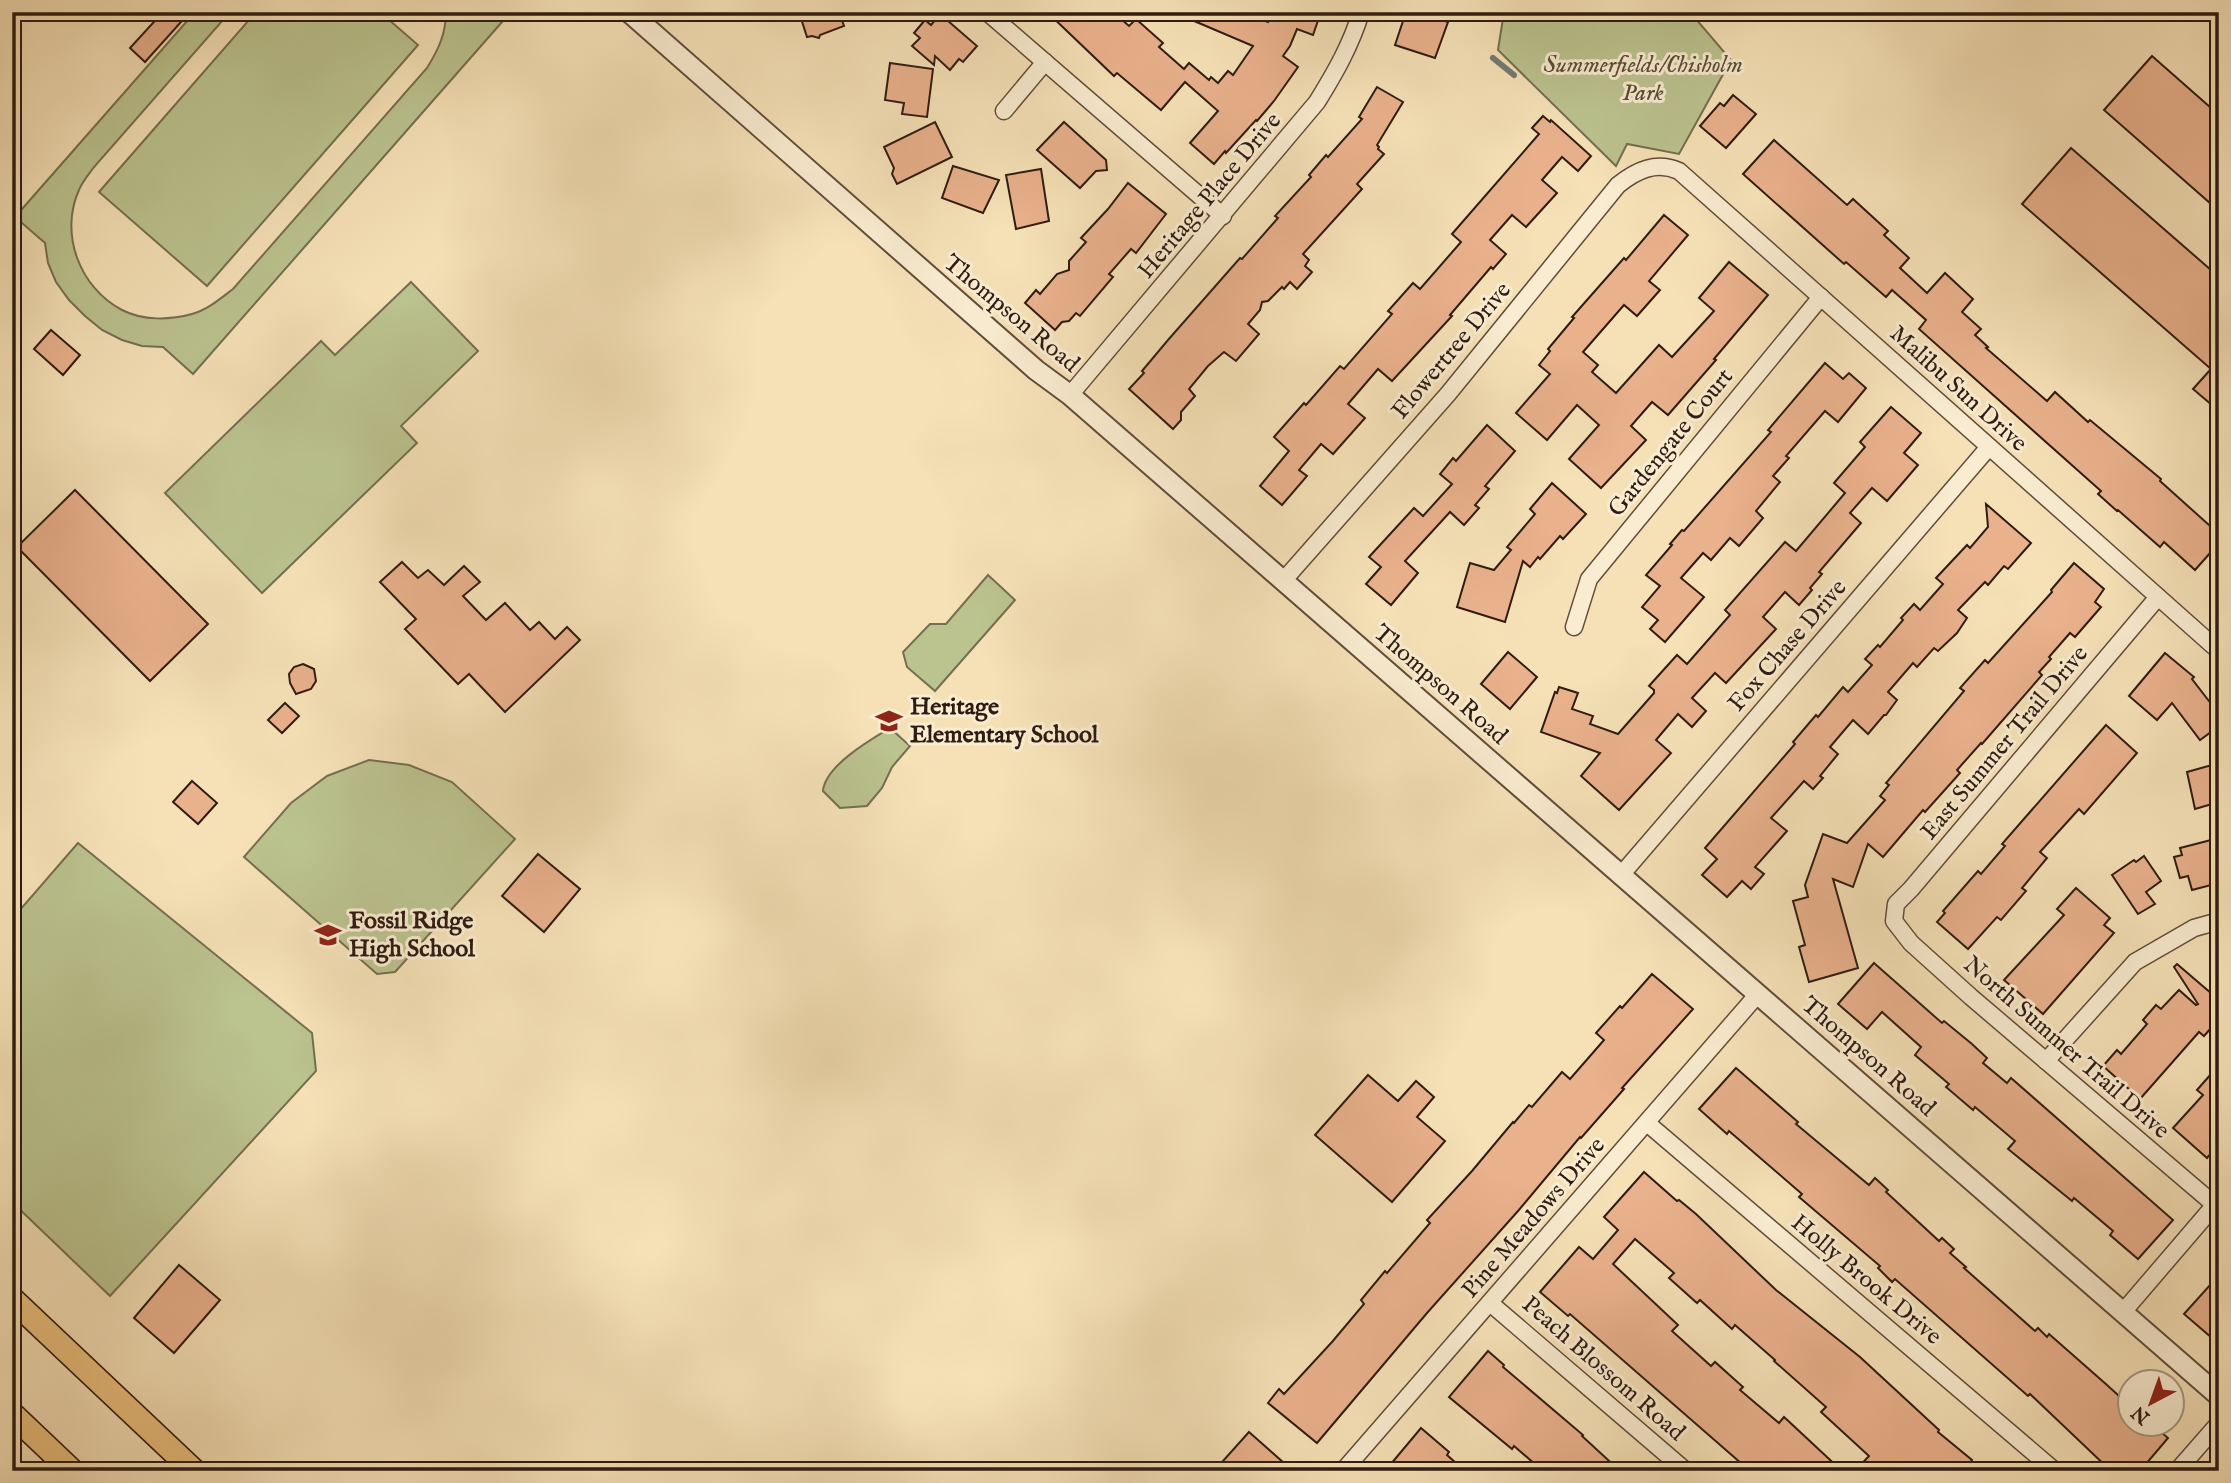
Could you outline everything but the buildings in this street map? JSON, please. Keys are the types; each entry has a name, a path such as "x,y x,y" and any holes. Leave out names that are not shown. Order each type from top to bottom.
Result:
{"main road":[{"path":"12,1299 194,1471"},
{"path":"12,1414 72,1471"}],"street":[{"name":"Thompson Road","path":"629,12 1026,361 1070,396 2219,1396"},
{"path":"987,12 1223,216"},
{"name":"Heritage Place Drive","path":"1070,396 1317,102 1337,70 1355,33 1361,12"},
{"path":"1004,111 1045,62"},
{"name":"Malibu Sun Drive","path":"1663,166 1679,171 2219,651"},
{"name":"Flowertree Drive","path":"1283,581 1448,394 1618,185 1636,171 1663,166"},
{"name":"Gardengate Court","path":"1574,626 1589,579 1821,297"},
{"name":"Fox Chase Drive","path":"1621,875 1989,447"},
{"name":"East Summer Trail Drive","path":"1894,920 1896,904 1911,890 2158,597"},
{"name":"North Summer Trail Drive","path":"1894,920 1911,943 1971,998 2217,1203"},
{"path":"2046,1060 2135,962 2194,928 2219,921"},
{"name":"Pine Meadows Drive","path":"1343,1471 1758,994"},
{"name":"Holly Brook Drive","path":"1647,1123 2054,1471"},
{"path":"2123,1312 2217,1203"},
{"name":"Peach Blossom Road","path":"1490,1303 1686,1471"},
{"path":"2177,1471 2219,1423"}],"green space":[{"path":"195,12 230,12 94,167 80,187 73,207 73,242 85,274 107,300 130,314 148,318 184,316 198,312 233,289 427,68 441,42 446,12 491,12 502,22 193,374 163,347 142,346 122,340 102,330 85,316 56,282 48,263 45,243 15,217"},
{"path":"256,12 380,12 418,45 207,286 99,192"},
{"name":"Summerfields/Chisholm Park","path":"1504,12 1690,12 1731,60 1679,154 1627,144 1616,166 1498,50"},
{"path":"411,282 478,351 401,426 417,443 262,593 165,493 321,341 335,355"},
{"path":"988,575 1015,600 935,691 907,667 903,652 930,624 946,624"},
{"path":"890,728 910,746 892,767 882,788 867,806 840,808 823,791 832,772 871,739"},
{"path":"369,760 409,765 452,782 515,839 395,972 377,974 244,857 291,803 327,776"},
{"path":"78,843 312,1033 316,1071 110,1296 12,1202 12,919"}],"waterway":[{"path":"1493,58 1514,75"}],"place":[{"name":"Heritage Elementary School","path":"889,721"},
{"name":"Fossil Ridge High School","path":"328,935"}]}
